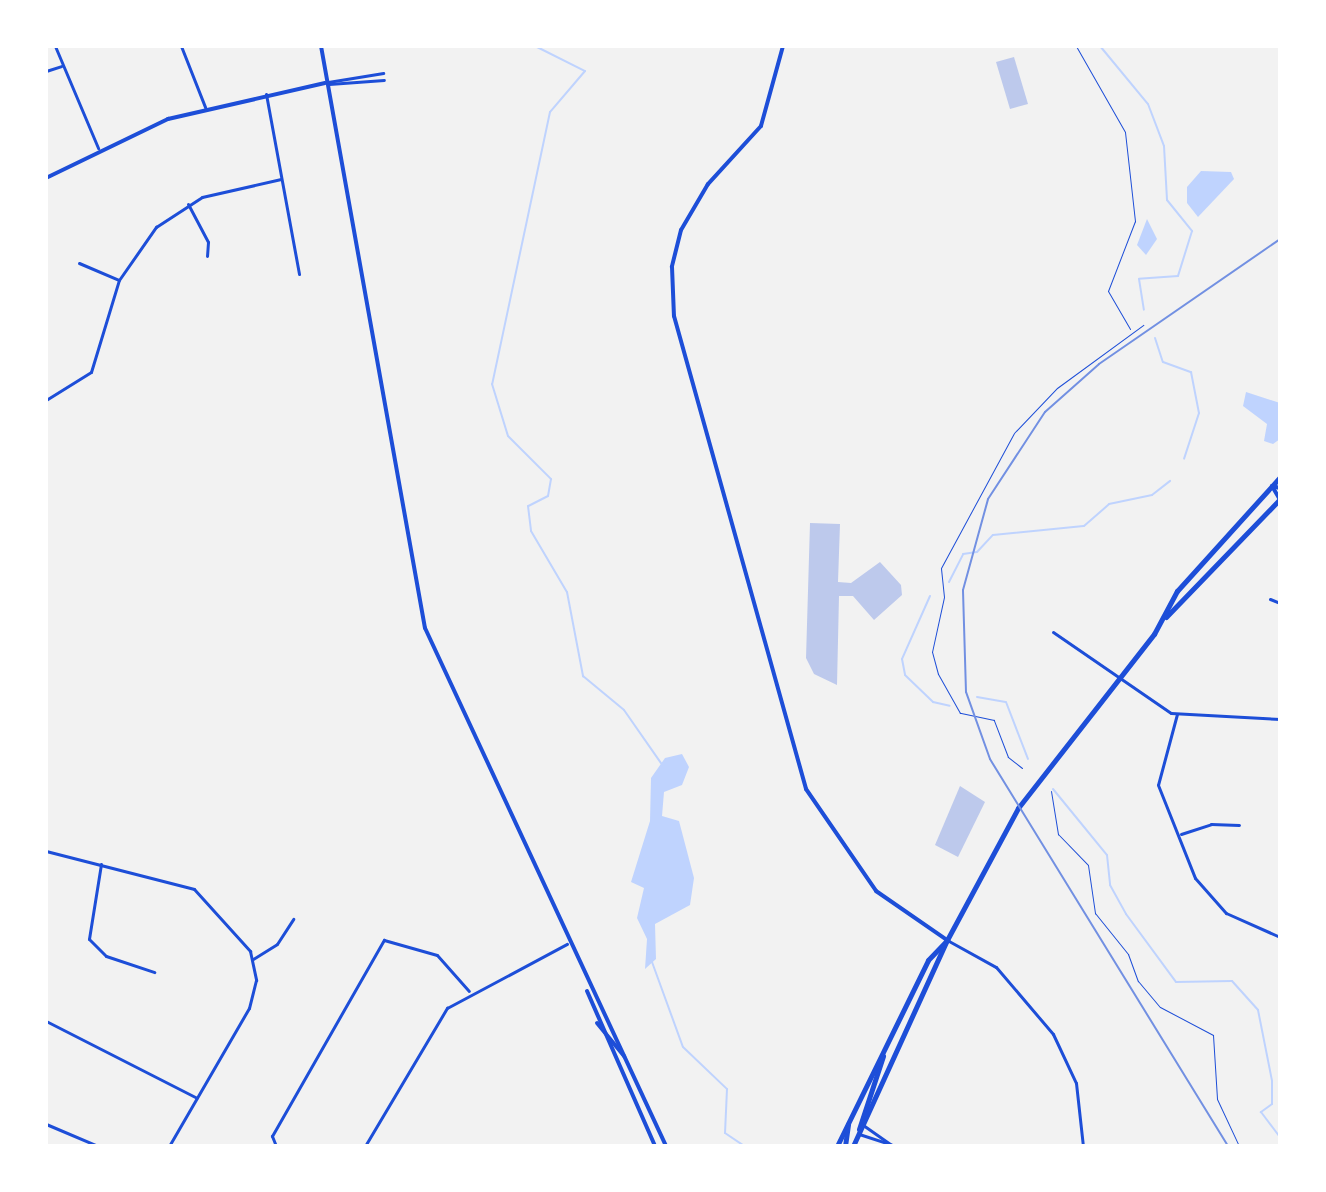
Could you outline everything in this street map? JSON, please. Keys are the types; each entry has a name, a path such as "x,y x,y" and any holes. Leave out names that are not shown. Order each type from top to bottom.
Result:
{"main road":[{"path":"321,46 325,83 425,628 587,988 626,1058 666,1146"},
{"path":"783,46 761,126 699,196 681,230 672,267 674,316 806,789 876,891 947,940"},
{"path":"46,178 98,148 205,107 325,83"},
{"path":"1165,617 1177,591 1280,477"},
{"path":"1272,486 1280,488"},
{"path":"853,1146 947,940 1030,789 1165,617 1280,499 1272,486"},
{"path":"837,1146 928,960 947,940"},
{"path":"587,988 597,1023 655,1146"},
{"path":"597,1023 626,1058"},
{"path":"859,1134 883,1051"},
{"path":"845,1146 848,1124"}],"street":[{"path":"55,46 98,148"},
{"path":"181,46 205,107"},
{"path":"46,71 61,66"},
{"path":"325,83 383,73"},
{"path":"325,83 384,80"},
{"path":"266,94 299,274"},
{"path":"46,400 91,372 119,280 144,239 188,204 281,179"},
{"path":"188,204 208,242 207,256"},
{"path":"79,263 119,280"},
{"path":"46,419 46,497"},
{"path":"1270,599 1280,603"},
{"path":"1053,632 1117,681 1177,714 1280,719"},
{"path":"1177,714 1158,785 1208,898 1280,937"},
{"path":"1181,834 1211,824 1239,825"},
{"path":"46,851 203,895 253,959 249,1008 169,1146"},
{"path":"101,864 89,939 106,956 154,972"},
{"path":"253,959 277,944 293,919"},
{"path":"276,1146 272,1136 384,940 437,955 469,991"},
{"path":"947,940 1007,977 1053,1034 1076,1083 1083,1146"},
{"path":"365,1146 434,1025 469,991 567,944"},
{"path":"46,1021 197,1098"},
{"path":"46,1124 98,1146"},
{"path":"863,1125 890,1144"},
{"path":"859,1134 896,1146"}],"path":[{"path":"1076,46 1125,132 1135,221 1108,291 1131,331"},
{"path":"1022,768 1008,757 994,720 959,711 932,652 944,597 941,576 1014,433 1057,388 1143,325"},
{"path":"1051,791 1058,834 1088,865 1095,913 1128,954 1138,981 1160,1007 1213,1035 1217,1099 1239,1146"}],"water":[{"path":"1201,171 1231,172 1234,179 1198,217 1187,203 1187,187"},
{"path":"1147,219 1157,239 1146,255 1137,245"},
{"path":"1246,392 1280,403 1280,439 1273,444 1264,441 1267,424 1243,406"},
{"path":"682,754 689,767 682,785 664,792 662,816 679,821 694,878 690,905 655,924 656,959 645,969 647,939 637,918 644,888 631,882 650,821 651,778 665,758"}],"building":[{"path":"1014,57 1028,104 1010,109 996,62"},
{"path":"810,523 840,524 838,582 851,583 880,562 901,585 902,595 874,620 853,596 839,596 837,685 814,674 806,658"},
{"path":"960,786 985,802 958,857 935,845"}],"waterway":[{"path":"535,46 585,71 550,112 492,384 508,436 551,479 548,496 528,506 531,531 567,592 583,676 624,710 661,763"},
{"path":"1100,46 1148,104 1164,146 1167,200 1192,231 1178,276 1139,279 1144,310"},
{"path":"1155,338 1163,362 1191,372 1199,413 1184,459"},
{"path":"949,582 963,554 977,552 993,535 1084,526 1109,504 1152,495 1170,481"},
{"path":"930,596 902,659 905,675 933,702 950,706"},
{"path":"977,697 1006,702 1028,759"},
{"path":"1053,789 1107,855 1110,885 1126,914 1176,982 1232,981 1258,1010 1272,1081 1272,1104 1261,1112 1280,1137"},
{"path":"652,962 683,1047 727,1089 725,1133 744,1146"}],"railway":[{"path":"1228,1146 990,759 966,692 963,590 988,499 1045,412 1099,364 1280,239"}]}
